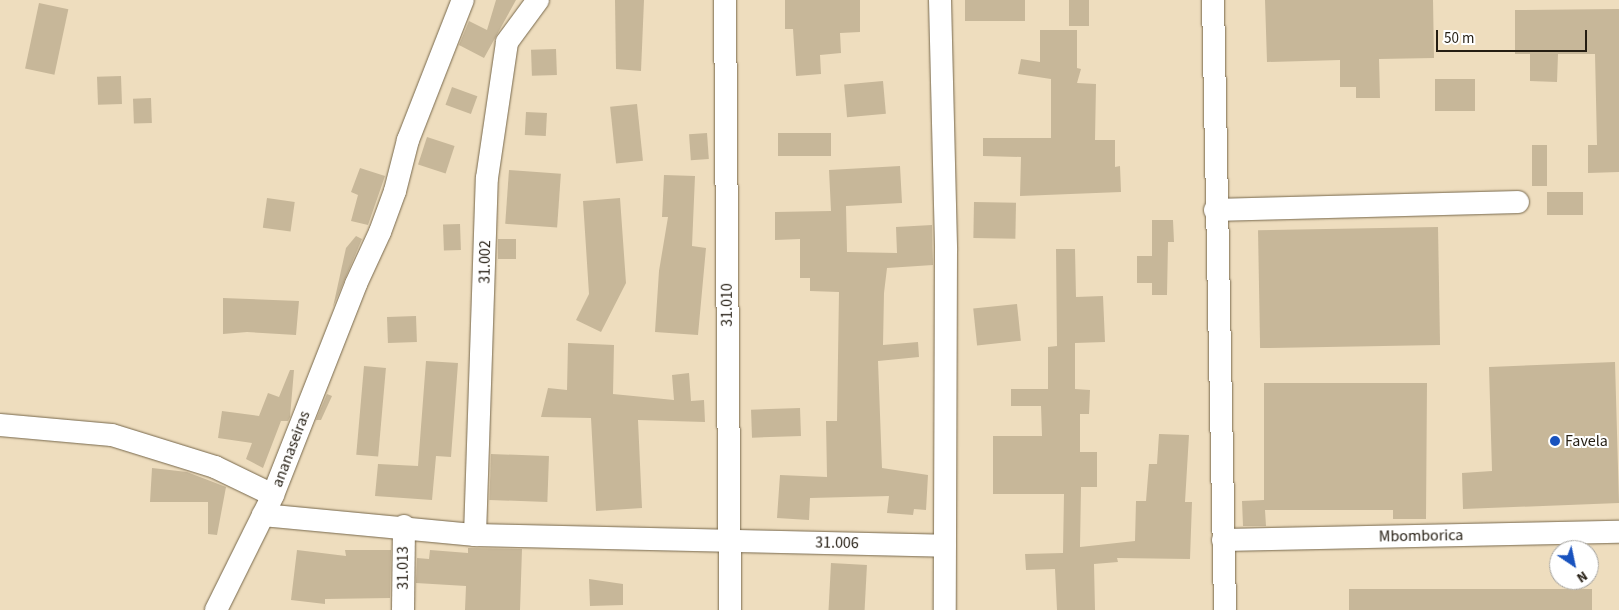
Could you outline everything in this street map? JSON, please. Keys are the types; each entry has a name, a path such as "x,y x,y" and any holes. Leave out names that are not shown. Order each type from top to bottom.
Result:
{"street":[{"name":"ananaseiras","path":"216,610 273,495 356,284 380,232 395,191 408,140 463,0"},
{"name":"31.002","path":"475,535 487,178 507,42 538,0"},
{"name":"31.010","path":"725,0 730,610"},
{"path":"940,0 946,250 945,610"},
{"path":"1213,0 1215,210 1225,610"},
{"path":"1215,210 1518,202"},
{"path":"0,425 112,435 215,467 273,495"},
{"name":"31.006","path":"263,515 404,526 475,535 945,546"},
{"name":"31.013","path":"403,610 404,526"},
{"name":"Mbomborica","path":"1224,540 1619,532"}],"building":[{"path":"496,0 516,0 484,58 459,45 469,21 487,30"},
{"path":"615,0 644,0 641,71 616,69"},
{"path":"785,0 860,0 860,32 840,33 841,53 820,55 821,74 796,76 793,29 785,29"},
{"path":"965,0 1025,0 1025,21 965,21"},
{"path":"1069,0 1089,0 1089,26 1069,26"},
{"path":"1265,0 1433,0 1434,58 1379,59 1380,98 1356,98 1356,87 1340,87 1340,60 1267,62"},
{"path":"39,3 68,9 54,75 25,69"},
{"path":"1619,9 1619,172 1588,173 1588,145 1597,145 1595,54 1558,54 1557,82 1530,81 1530,54 1515,54 1515,10"},
{"path":"1040,30 1077,30 1077,68 1081,69 1077,83 1096,84 1095,140 1115,140 1115,167 1120,166 1121,192 1020,196 1021,157 983,156 983,138 1051,138 1051,79 1018,74 1021,59 1040,62"},
{"path":"556,49 557,75 532,76 531,50"},
{"path":"121,76 122,104 98,105 97,77"},
{"path":"1435,79 1475,79 1475,111 1435,111"},
{"path":"883,81 886,114 847,117 844,84"},
{"path":"452,87 477,96 471,114 446,105"},
{"path":"151,98 152,123 134,124 133,99"},
{"path":"637,104 643,161 616,164 610,107"},
{"path":"526,112 547,113 546,136 525,135"},
{"path":"707,133 709,159 691,160 689,134"},
{"path":"778,133 831,133 831,156 778,156"},
{"path":"427,137 455,146 446,174 418,165"},
{"path":"1532,145 1547,145 1547,186 1532,186"},
{"path":"900,166 902,203 846,206 847,252 897,253 896,227 932,225 933,265 887,268 884,293 883,345 918,342 919,357 878,361 882,468 928,475 926,510 914,509 913,515 887,513 889,496 810,498 809,520 777,518 780,475 827,477 826,421 837,421 839,292 810,291 810,278 800,278 800,239 775,240 775,212 831,211 829,170"},
{"path":"360,168 385,176 368,225 351,221 358,195 351,192"},
{"path":"509,170 561,174 557,227 505,224"},
{"path":"664,175 695,176 692,246 706,248 698,335 655,332 659,271 668,217 662,217"},
{"path":"1547,192 1583,192 1583,215 1547,215"},
{"path":"267,198 295,202 291,232 263,228"},
{"path":"620,198 626,283 601,332 576,320 589,294 583,201"},
{"path":"974,202 1016,203 1015,239 973,238"},
{"path":"1152,220 1173,220 1174,242 1168,242 1167,295 1152,295 1152,283 1137,283 1137,256 1152,256"},
{"path":"460,224 461,250 444,251 443,225"},
{"path":"1438,227 1440,345 1260,348 1258,230"},
{"path":"356,236 362,239 333,307 346,248"},
{"path":"498,239 516,239 516,259 498,259"},
{"path":"1056,249 1075,249 1076,297 1103,296 1105,342 1075,343 1075,389 1090,390 1089,414 1080,414 1080,452 1097,452 1097,487 1081,487 1080,547 1135,541 1136,501 1146,501 1149,464 1157,464 1159,434 1189,435 1185,502 1192,502 1190,559 1117,558 1118,562 1094,564 1095,610 1057,610 1055,569 1026,570 1025,554 1063,553 1064,494 993,494 993,436 1042,436 1041,406 1011,406 1011,389 1048,389 1048,347 1057,346"},
{"path":"223,298 299,301 296,335 247,332 223,334"},
{"path":"1017,304 1021,341 977,345 973,309"},
{"path":"416,316 417,342 388,343 387,317"},
{"path":"568,343 614,345 613,394 674,400 672,375 689,373 691,401 704,400 705,422 638,420 642,508 596,511 591,418 541,417 548,388 567,390"},
{"path":"426,361 458,363 451,457 436,456 432,500 375,496 378,464 418,466"},
{"name":"Favela","path":"1615,362 1619,503 1463,509 1462,473 1492,471 1489,367"},
{"path":"364,366 386,368 378,457 356,455"},
{"path":"290,370 294,370 290,417 288,421 281,421 263,468 246,459 252,443 218,438 222,411 259,416 268,393 279,397"},
{"path":"1264,383 1427,383 1426,519 1393,519 1393,510 1265,510 1266,526 1243,526 1242,501 1264,500"},
{"path":"327,394 332,396 321,420 316,420"},
{"path":"800,408 801,436 752,438 751,410"},
{"path":"491,454 549,456 547,502 489,500"},
{"path":"152,468 187,472 226,487 217,535 208,534 208,502 150,502"},
{"path":"468,548 522,549 520,610 465,610 466,586 416,583 417,558 429,559 430,550 468,553"},
{"path":"297,550 346,556 345,550 391,550 390,598 325,599 325,604 291,600"},
{"path":"831,563 867,565 865,610 829,610"},
{"path":"589,579 623,584 623,605 590,606"},
{"path":"1349,589 1592,590 1592,610 1349,610"}],"place":[{"name":"Favela","path":"1555,441"}]}
